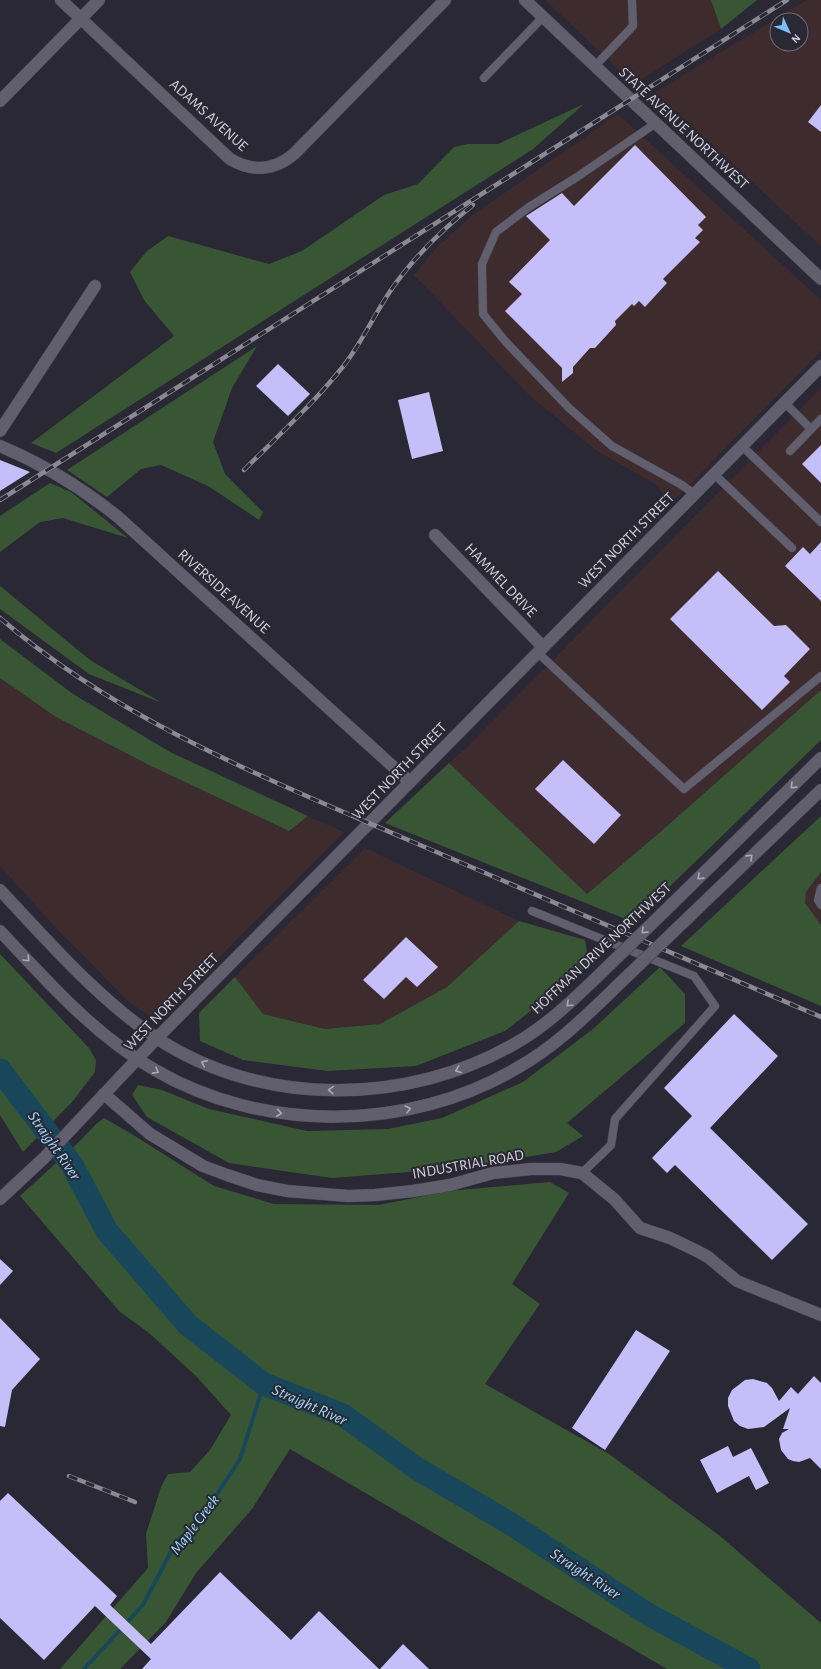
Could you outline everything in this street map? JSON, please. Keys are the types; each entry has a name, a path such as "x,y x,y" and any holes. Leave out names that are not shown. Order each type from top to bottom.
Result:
{"street":[{"name":"ADAMS AVENUE","path":"61,0 230,159 240,165 253,168 266,168 279,165 294,154 445,0"},
{"path":"0,101 99,0"},
{"name":"STATE AVENUE NORTHWEST","path":"525,0 821,279"},
{"path":"0,431 95,286"},
{"name":"WEST NORTH STREET","path":"0,1199 44,1158 157,1038 821,366"},
{"name":"RIVERSIDE AVENUE","path":"0,446 66,479 113,512 410,782"},
{"name":"HAMMEL DRIVE","path":"435,535 541,650"},
{"name":"HOFFMAN DRIVE NORTHWEST","path":"0,890 89,983 137,1024 157,1038 212,1067 277,1085 337,1091 368,1090 396,1086 428,1080 457,1071 490,1058 516,1043 555,1016 597,977 821,758"},
{"path":"0,931 84,1017 138,1059 155,1070 197,1091 270,1111 323,1117 363,1116 400,1111 464,1093 516,1069 565,1034 821,790"},
{"name":"INDUSTRIAL ROAD","path":"104,1094 150,1134 203,1166 257,1185 287,1191 348,1196 375,1195 450,1185 492,1173 531,1169 560,1169 582,1172"},
{"path":"582,1172 614,1199 640,1228 670,1238 699,1252 708,1257 738,1281 821,1315"}],"lane":[{"path":"596,66 633,26 632,0"},
{"path":"484,78 543,17"},
{"path":"656,123 577,177 529,207 496,232 482,264 483,314 504,341 569,408 612,446 682,485 694,494"},
{"path":"785,403 811,429"},
{"path":"790,450 821,419"},
{"path":"742,446 821,522"},
{"path":"714,474 792,548"},
{"path":"541,650 684,789 821,676"},
{"path":"821,888 818,900 821,905"},
{"path":"532,911 694,976 715,1006 615,1119 611,1145 582,1172"}],"shaded area":[{"path":"545,0 711,0 721,29 634,84"},
{"path":"807,0 821,0 821,246 655,92 769,23 769,52 809,52 809,12 787,12"},
{"path":"618,114 821,300 821,351 671,504 655,484 597,451 529,395 414,275 438,246 474,214"},
{"path":"821,388 821,690 658,834 587,894 449,763 467,747"},
{"path":"0,678 56,717 151,766 289,831 308,816 344,832 163,1014 148,1015 129,1002 54,926 0,866"},
{"path":"365,848 519,921 447,987 380,1024 325,1029 263,1014 235,977"},
{"path":"821,872 821,925 805,904 806,892"}],"green space":[{"path":"711,0 757,0 721,29"},
{"path":"584,104 533,149 56,453 31,443 174,336 144,300 130,272 147,251 168,236 269,264 302,251 384,195 418,184 454,147 468,144 498,144"},
{"path":"257,346 232,388 213,442 225,474 263,512 259,520 208,486 161,465 141,469 107,497 67,470"},
{"path":"50,483 71,492 128,538 63,518 40,522 0,552 0,516"},
{"path":"0,586 90,660 162,703 89,674 0,609"},
{"path":"0,639 73,694 170,752 308,816 289,831 151,766 56,717 0,678"},
{"path":"821,690 821,740 633,922 385,823 449,763 587,894 658,834"},
{"path":"821,816 821,872 806,892 805,903 821,925 821,1006 681,946"},
{"path":"519,921 585,940 589,965 505,1031 416,1066 328,1071 243,1060 200,1041 199,1013 235,977 263,1014 325,1029 380,1024 447,987"},
{"path":"0,954 89,1048 96,1060 95,1072 72,1102 23,1152 0,1115"},
{"path":"660,967 685,994 685,1023 567,1123 583,1136 556,1152 460,1168 332,1178 229,1163 147,1117 132,1095 138,1085 162,1090 209,1109 307,1131 388,1129 442,1118 523,1082 593,1029"},
{"path":"104,1118 214,1186 274,1204 379,1205 448,1191 550,1182 569,1193 512,1284 540,1304 485,1384 609,1454 720,1536 821,1623 821,1669 667,1669 290,1449 252,1509 196,1573 166,1622 120,1669 60,1669 148,1568 146,1534 161,1487 168,1474 190,1472 210,1450 231,1415 196,1376 149,1333 119,1311 20,1196"}],"building":[{"path":"821,105 821,132 808,122"},
{"path":"635,145 706,217 698,225 703,230 695,238 700,242 663,279 667,283 645,307 639,301 634,306 632,304 615,321 616,325 595,348 590,348 573,367 573,373 562,382 562,368 505,311 522,294 509,282 550,240 526,216 562,193 574,206"},
{"path":"278,364 310,394 288,416 256,386"},
{"path":"429,392 443,451 412,459 398,400"},
{"path":"821,445 821,483 802,464"},
{"path":"0,460 30,472 0,491"},
{"path":"821,542 821,601 785,566 803,547 810,554"},
{"path":"718,571 774,626 786,625 810,649 784,676 790,682 762,710 670,619"},
{"path":"563,760 621,815 594,844 535,789"},
{"path":"406,937 438,967 417,987 406,977 384,999 363,980"},
{"path":"734,1014 778,1056 710,1128 808,1224 772,1260 675,1165 667,1173 652,1158 692,1116 664,1088"},
{"path":"0,1259 13,1271 0,1285"},
{"path":"0,1318 40,1359 12,1390 5,1427 0,1426"},
{"path":"636,1330 670,1351 605,1450 572,1428"},
{"path":"814,1376 821,1383 821,1469 810,1458 799,1462 793,1461 788,1459 781,1450 779,1439 782,1433 789,1429 783,1429 790,1408 764,1427 748,1429 740,1426 734,1421 728,1406 728,1398 732,1390 745,1380 753,1379 767,1383 772,1388 779,1401 791,1387 798,1394"},
{"path":"728,1446 733,1457 751,1448 769,1483 756,1490 749,1476 717,1493 700,1460"},
{"path":"8,1493 117,1596 110,1605 151,1644 220,1572 291,1640 319,1611 379,1669 142,1669 151,1659 95,1606 44,1660 0,1618 0,1501"},
{"path":"403,1644 429,1669 380,1669"}],"waterway":[{"name":"Straight River","path":"0,1070 72,1165 107,1231 188,1325 264,1384 343,1415 416,1468 511,1524 646,1613 749,1669"},
{"name":"Maple Creek","path":"84,1669 143,1605 175,1544 204,1514 240,1459 264,1384"}],"railway":[{"path":"0,500 787,0"},
{"path":"244,470 306,408 341,369 355,350 391,290 419,255 473,205"},
{"path":"0,618 46,654 93,687 143,717 194,744 300,793 821,1017"},
{"path":"69,1476 135,1502"}]}
